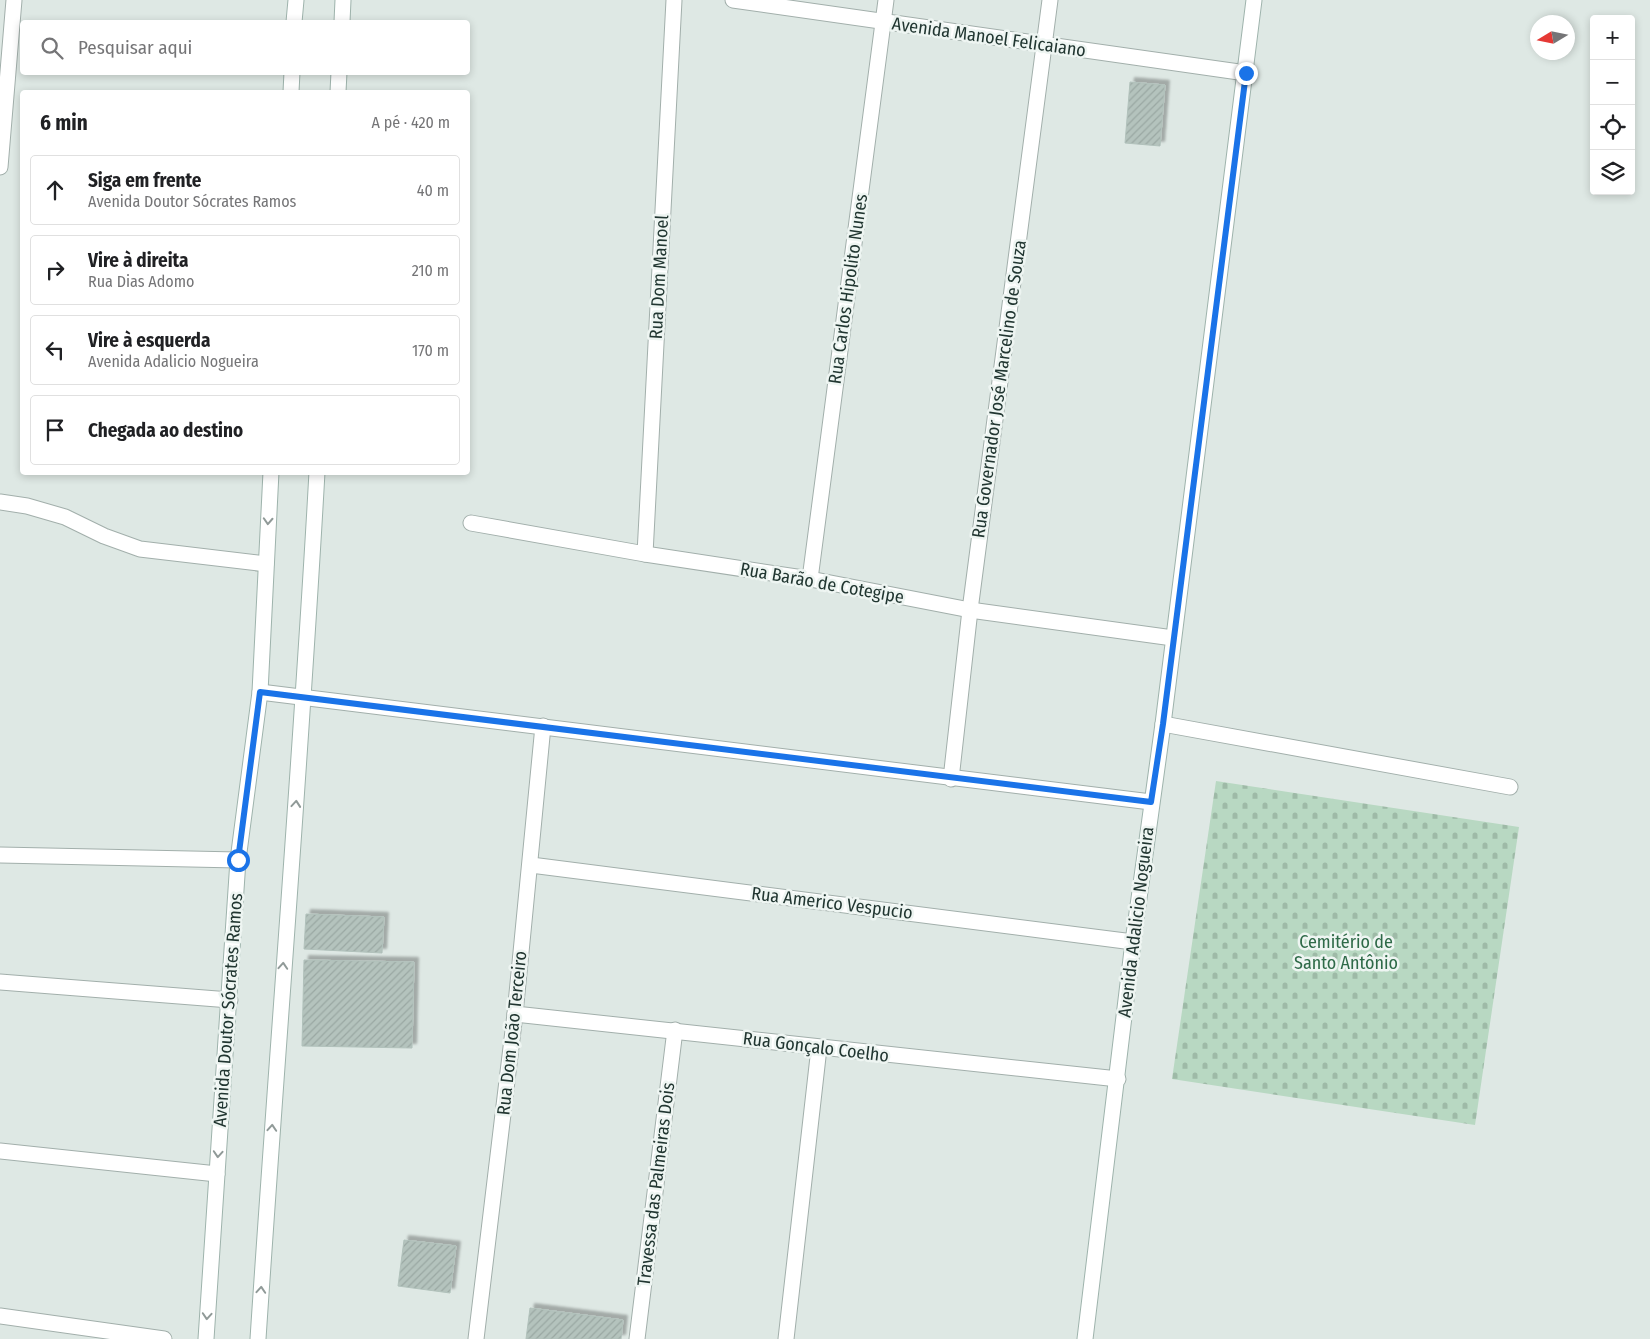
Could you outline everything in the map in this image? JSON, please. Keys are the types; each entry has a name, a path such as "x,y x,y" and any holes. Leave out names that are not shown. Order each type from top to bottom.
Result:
{"street":[{"path":"0,167 14,0"},
{"path":"294,20 296,0"},
{"path":"342,20 343,0"},
{"name":"Rua Dom Manoel","path":"645,554 674,0"},
{"name":"Avenida Manoel Felicaiano","path":"733,0 752,1 883,22 1246,73"},
{"name":"Rua Carlos Hipolito Nunes","path":"810,578 886,0"},
{"name":"Rua Governador José Marcelino de Souza","path":"951,779 970,610 1050,0"},
{"name":"Avenida Adalicio Nogueira","path":"1085,1339 1118,1079 1133,942 1163,724 1254,0"},
{"path":"291,90 292,75"},
{"path":"338,90 339,75"},
{"name":"Avenida Doutor Sócrates Ramos","path":"206,1339 238,860 260,692 271,475"},
{"path":"258,1339 285,934 304,697 317,475"},
{"path":"0,502 27,506 65,516 104,536 140,549 266,564"},
{"name":"Rua Barão de Cotegipe","path":"471,524 645,554 810,578 970,610 1173,638"},
{"path":"260,692 951,779 1151,802"},
{"path":"1163,724 1510,787"},
{"name":"Rua Dom João Terceiro","path":"476,1339 515,1014 531,864 542,726"},
{"path":"0,855 238,860"},
{"name":"Rua Americo Vespucio","path":"531,864 1133,942"},
{"path":"0,982 230,1000"},
{"name":"Rua Gonçalo Coelho","path":"515,1014 1118,1079"},
{"name":"Travessa das Palmeiras Dois","path":"637,1339 675,1030"},
{"path":"786,1339 819,1048"},
{"path":"0,1151 217,1174"},
{"path":"0,1316 164,1339"}],"green space":[{"name":"Cemitério de Santo Antônio","path":"1216,781 1519,827 1475,1125 1172,1079"}],"building":[{"path":"1130,82 1165,85 1160,146 1125,143"},
{"path":"306,914 384,917 382,953 304,949"},
{"path":"304,960 414,962 412,1048 302,1046"},
{"path":"404,1240 456,1246 450,1293 398,1286"},
{"path":"530,1308 623,1320 621,1339 526,1339"}],"route":[{"path":"238,860 260,692 951,779 1151,802 1163,724 1246,73"}]}
